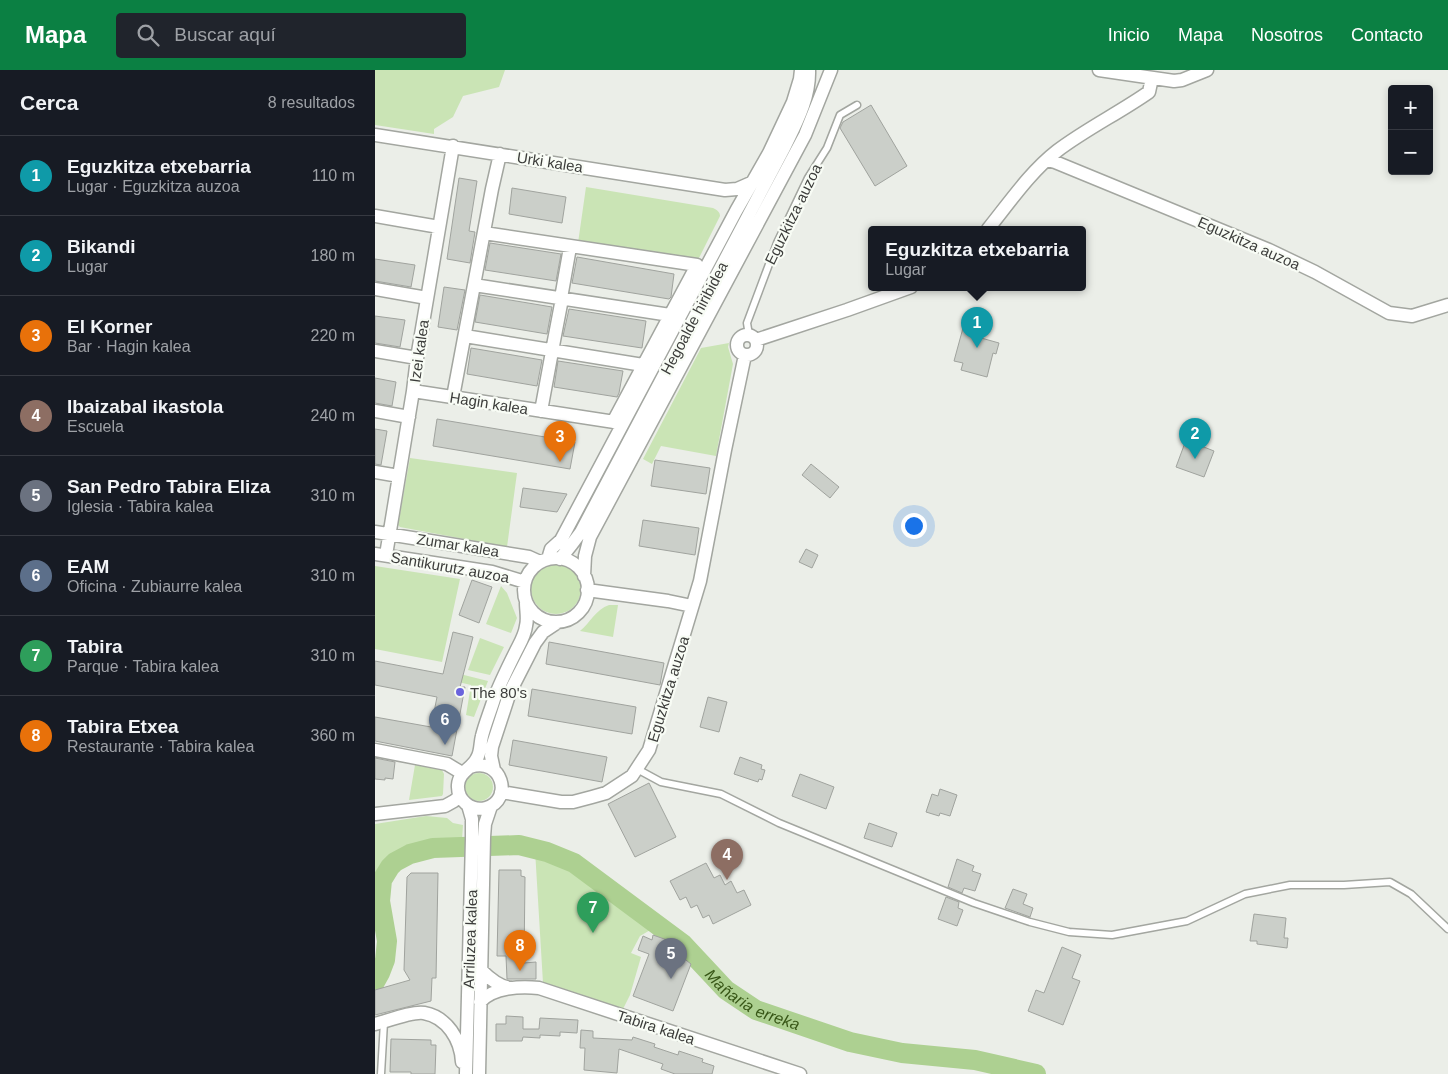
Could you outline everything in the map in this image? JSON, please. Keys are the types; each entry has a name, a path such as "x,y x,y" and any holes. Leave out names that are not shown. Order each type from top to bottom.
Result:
{"street":[{"path":"549,560 551,549 561,540 618,423 753,182 785,121 800,79 801,70"},
{"name":"Hegoalde hiribidea","path":"549,560 572,544 581,532 784,148 798,119 808,91 809,70"},
{"path":"584,576 570,562 549,560 533,568 528,574 524,593 526,603 536,616 550,622 565,621 577,614 585,603 587,590 584,576 585,556 590,537 805,135 831,70"},
{"path":"1099,70 1174,81 1182,80 1207,70"},
{"path":"990,226 1047,160 1068,144 1149,92 1152,78"},
{"name":"Urki kalea","path":"375,134 725,190"},
{"name":"Izei kalea","path":"380,555 390,534 417,358 453,146"},
{"path":"453,397 500,154"},
{"name":"Eguzkitza auzoa","path":"1047,160 1269,250 1315,272 1389,313 1412,316 1448,305"},
{"path":"725,190 737,189 753,182"},
{"path":"725,190 734,200 736,211"},
{"path":"375,216 439,227"},
{"name":"Hegoalde hiribidea","path":"484,233 697,265 643,366 618,423"},
{"path":"541,411 569,253"},
{"name":"Hegoalde hiribidea","path":"474,285 561,301 670,315"},
{"path":"375,289 427,298"},
{"path":"753,338 847,310 900,291"},
{"name":"Eguzkitza auzoa","path":"501,792 561,802 573,802 606,793 632,776 649,750 700,581 745,355 739,352 737,345 739,339 745,335 753,338"},
{"name":"Hegoalde hiribidea","path":"465,336 552,354 643,366"},
{"path":"375,351 417,358"},
{"name":"Hagin kalea","path":"413,391 618,423"},
{"path":"375,411 409,417"},
{"path":"375,472 399,476"},
{"name":"Zumar kalea","path":"375,532 549,560"},
{"name":"Santikurutz auzoa","path":"380,555 492,572 525,582"},
{"path":"587,590 692,606"},
{"name":"Arriluzea kalea","path":"465,1074 478,838 458,784 466,770 478,758 482,735 498,689 527,625 526,603"},
{"path":"501,792 501,780 494,770 491,756 492,747 510,692 535,643 543,632 558,622"},
{"path":"375,750 447,764 466,770 476,765 483,765 494,770"},
{"name":"Arriluzea kalea","path":"478,838 491,806 496,802 501,792"},
{"path":"375,814 445,806 454,801 464,801 479,809 491,806"},
{"name":"Arriluzea kalea","path":"477,875 481,970 479,1074"},
{"path":"481,970 500,985 511,988"},
{"name":"Tabira kalea","path":"511,988 523,986 539,988 800,1074"},
{"path":"480,1002 485,996 511,988"},
{"path":"380,1023 423,1012 435,1016 445,1023 455,1035 465,1074"}],"lane":[{"name":"Eguzkitza auzoa","path":"753,338 747,323 777,244 807,178 827,148 839,115 857,105"},
{"path":"637,769 661,782 721,794 779,823 974,903 1030,922 1069,932 1112,935 1187,921 1245,894 1290,885 1344,885 1391,882 1411,894 1448,929"},
{"path":"380,1023 381,1074"}],"green space":[{"path":"375,70 505,70 499,87 463,96 453,117 434,129 434,134 375,125"},
{"path":"586,187 713,208 718,211 720,216 698,260 578,243"},
{"path":"729,343 728,347 733,364 716,456 661,446 652,464 643,459 701,348"},
{"path":"410,458 517,473 507,547 400,527 398,525"},
{"path":"551,564 561,564 574,571 581,584 581,594 574,607 561,614 551,614 542,610 535,603 531,594 531,584 535,575 542,568"},
{"path":"375,566 460,579 442,662 375,649"},
{"path":"501,586 507,593 517,618 511,633 486,624"},
{"path":"609,605 618,605 613,637 580,631 597,613"},
{"path":"480,638 504,647 490,675 468,670"},
{"path":"456,673 488,681 474,717 466,715 471,685 454,681"},
{"path":"415,765 442,770 444,774 442,796 409,800"},
{"path":"479,773 489,777 493,787 489,797 479,801 469,797 465,787 469,777"},
{"path":"426,816 447,818 453,823 463,825 462,840 419,844 406,848 386,864 379,876 375,891 375,824"},
{"path":"535,850 571,862 652,929 640,936 631,953 641,957 630,995 622,1011 543,983"}],"building":[{"path":"871,105 907,166 875,186 840,128 843,122"},
{"path":"459,178 477,181 469,231 475,232 470,263 447,259"},
{"path":"512,188 566,197 562,223 509,214"},
{"path":"490,243 561,254 556,281 485,270"},
{"path":"577,257 674,274 671,297 669,299 572,283"},
{"path":"375,259 415,265 411,287 375,281"},
{"path":"444,287 465,290 457,330 438,327"},
{"path":"480,295 552,307 547,334 475,322"},
{"path":"569,309 646,321 642,348 563,336"},
{"path":"375,316 405,320 400,347 375,343"},
{"path":"966,317 978,320 974,336 999,343 996,354 993,353 987,377 961,370 963,363 954,361"},
{"path":"471,348 542,360 537,386 467,374"},
{"path":"558,361 623,371 617,397 554,387"},
{"path":"375,378 396,382 392,406 375,403"},
{"path":"437,419 575,442 570,469 433,446"},
{"path":"375,429 387,431 381,465 375,464"},
{"path":"1186,440 1214,451 1204,477 1176,467"},
{"path":"655,460 710,468 706,494 651,486"},
{"path":"811,464 839,487 830,498 802,475"},
{"path":"523,488 567,494 557,512 520,507"},
{"path":"643,520 699,528 695,555 639,546"},
{"path":"806,549 818,555 812,568 799,562"},
{"path":"472,580 492,587 479,623 459,615"},
{"path":"453,632 473,637 460,687 465,687 452,756 375,741 375,717 431,727 437,697 375,685 375,661 443,674"},
{"path":"549,642 664,663 660,685 546,664"},
{"path":"532,689 636,707 632,734 528,716"},
{"path":"708,697 727,702 719,732 700,727"},
{"path":"513,740 607,757 602,782 509,765"},
{"path":"740,757 762,765 761,769 765,770 762,780 759,779 758,782 734,774"},
{"path":"375,758 395,762 393,779 375,779"},
{"path":"800,774 834,787 826,809 792,796"},
{"path":"649,783 676,837 635,857 608,804"},
{"path":"940,789 957,795 950,816 940,813 939,816 926,812 932,794 938,796"},
{"path":"869,823 897,833 892,847 864,838"},
{"path":"957,859 974,866 972,871 981,874 975,891 964,888 962,893 948,887"},
{"path":"706,863 714,878 720,875 725,885 731,881 737,893 744,890 751,905 713,924 709,915 703,918 697,905 691,908 686,897 680,900 670,881"},
{"path":"499,870 521,870 521,876 525,877 524,963 536,962 536,979 507,979 506,956 497,956"},
{"path":"411,873 438,873 436,978 432,978 431,1001 375,1015 375,990 410,980 404,970 407,877"},
{"path":"1013,889 1027,894 1023,904 1033,908 1030,917 1005,908"},
{"path":"946,897 959,902 958,908 963,910 957,926 938,919"},
{"path":"1254,914 1286,918 1284,938 1288,938 1287,948 1257,944 1257,941 1250,941"},
{"path":"653,935 670,941 668,946 691,964 673,1011 633,996 649,954 638,950 643,936 652,940"},
{"path":"1062,947 1081,955 1072,978 1080,981 1063,1025 1028,1011 1036,990 1044,993"},
{"path":"506,1016 523,1017 523,1029 539,1029 540,1018 578,1020 577,1033 560,1032 560,1036 540,1035 540,1038 523,1037 522,1041 496,1041 496,1024 506,1024"},
{"path":"581,1030 593,1031 593,1038 632,1040 633,1037 655,1044 654,1047 678,1055 679,1051 703,1059 702,1062 714,1066 712,1074 675,1074 661,1069 663,1064 619,1049 617,1073 584,1070 585,1048 580,1048"},
{"path":"391,1039 431,1040 431,1045 436,1045 435,1074 390,1072"}],"waterway":[{"name":"Mañaria erreka","path":"375,982 385,960 387,941 380,901 382,880 395,862 410,854 433,848 519,845 547,852 574,863 683,944 726,990 756,1010 850,1042 902,1053 975,1060 1036,1074"}],"place":[{"name":"Eguzkitza etxebarria","path":"977,348"},
{"name":"Bikandi","path":"1195,459"},
{"name":"El Korner","path":"560,462"},
{"name":"The 80's","path":"460,692"},
{"name":"EAM","path":"445,745"},
{"name":"Ibaizabal ikastola","path":"727,880"},
{"name":"Tabira","path":"593,933"},
{"name":"Tabira Etxea","path":"520,971"},
{"name":"San Pedro Tabira Eliza","path":"671,979"}]}
